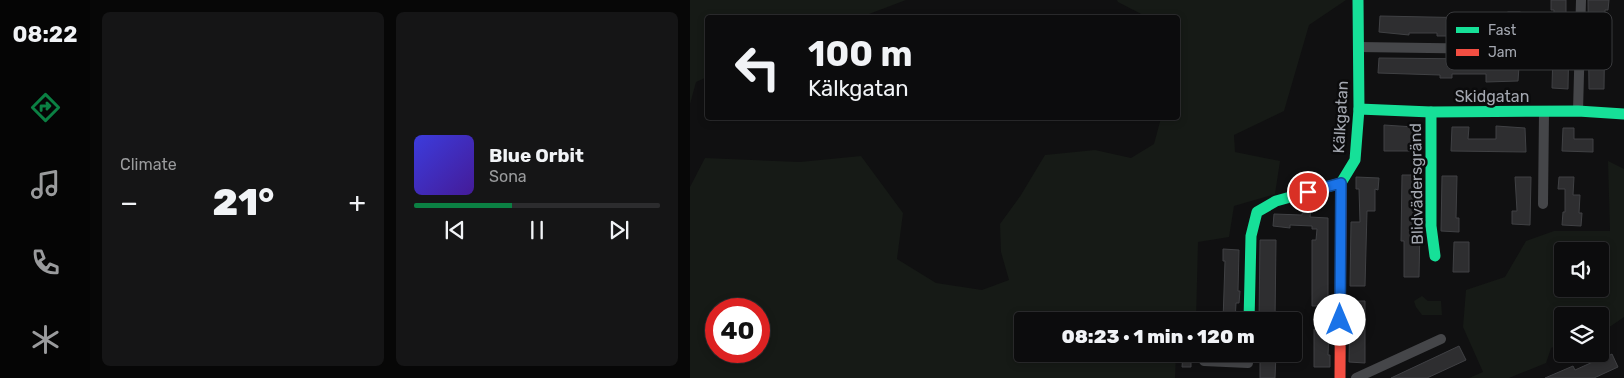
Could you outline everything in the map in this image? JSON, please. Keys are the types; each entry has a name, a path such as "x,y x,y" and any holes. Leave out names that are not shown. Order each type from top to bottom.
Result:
{"street":[{"name":"Kälkgatan","path":"1341,183 1355,160 1359,109 1358,0"},
{"path":"1359,47 1446,48"},
{"path":"1578,112 1579,70"},
{"name":"Skidgatan","path":"1359,109 1431,112 1578,112 1624,114"},
{"name":"Blidvädersgränd","path":"1431,112 1434,256"},
{"path":"1543,204 1544,112"},
{"path":"1249,312 1251,236 1257,212 1276,201 1341,183 1340,378"},
{"path":"1356,378 1440,339"},
{"path":"1226,362 1248,362"}],"shaded area":[{"path":"690,0 906,0 866,15 705,15 705,78 696,82 690,104"},
{"path":"1117,0 1346,0 1309,25 1284,111 1234,135 1235,152 1280,161 1275,194 1234,206 1229,237 1198,242 1196,312 1014,312 1014,362 1176,362 1175,378 690,378 690,187 705,158 800,162 861,156 903,213 897,259 936,283 982,290 1009,280 1001,252 1000,224 1021,195 1045,155 1095,150 1131,158 1154,144 1160,120 1180,120 1180,15 1143,15"},
{"path":"1608,161 1624,169 1624,317 1609,327 1609,307 1554,307 1554,347 1551,348 1546,363 1509,378 1469,378 1483,372 1463,327 1466,290 1505,277 1526,241 1554,231 1610,231"},
{"path":"1422,296 1428,301 1441,301 1442,315 1422,315 1414,301"}],"building":[{"path":"1551,0 1566,0 1566,12 1554,12 1554,10 1551,10"},
{"path":"1588,0 1609,0 1608,10 1605,10 1605,12 1588,12"},
{"path":"1380,16 1446,17 1446,36 1437,36 1437,33 1409,33 1409,35 1379,32"},
{"path":"1379,58 1446,59 1446,70 1519,70 1518,81 1486,82 1486,74 1452,74 1452,78 1440,78 1440,75 1378,73"},
{"path":"1552,70 1568,70 1568,89 1552,88"},
{"path":"1589,70 1604,70 1604,89 1589,89"},
{"path":"1384,125 1414,127 1414,151 1384,151"},
{"path":"1496,126 1525,128 1526,152 1451,151 1452,127 1469,127 1468,139 1496,139"},
{"path":"1563,128 1574,128 1574,139 1593,139 1593,152 1562,151"},
{"path":"1402,175 1421,175 1419,277 1404,277 1404,241 1401,241"},
{"path":"1442,176 1457,176 1456,218 1459,218 1459,232 1441,231"},
{"path":"1356,177 1379,178 1378,190 1375,189 1375,211 1367,211 1365,286 1350,286 1351,222 1360,222 1359,189 1356,189"},
{"path":"1515,177 1531,177 1530,225 1512,224 1512,211 1517,211"},
{"path":"1559,177 1574,177 1573,195 1580,195 1579,213 1582,213 1581,226 1562,225 1563,212 1565,212 1565,189 1558,189"},
{"path":"1303,207 1311,208 1310,217 1328,218 1328,306 1312,306 1312,240 1316,240 1317,229 1312,229 1312,226 1290,225 1290,228 1273,226 1274,214 1302,215"},
{"path":"1260,240 1276,240 1275,312 1259,312"},
{"path":"1454,242 1469,242 1469,272 1453,272"},
{"path":"1223,249 1239,250 1238,291 1240,291 1239,303 1236,303 1236,312 1223,312 1225,261 1223,261"},
{"path":"1350,301 1365,301 1365,363 1349,362"},
{"path":"1314,329 1329,330 1328,355 1330,355 1330,367 1314,367"},
{"path":"1459,346 1466,360 1427,378 1391,378"},
{"path":"1612,354 1618,367 1594,378 1545,378 1573,366 1575,370 1593,362 1609,362 1609,356"},
{"path":"1182,362 1191,362 1191,367 1182,367"},
{"path":"1260,362 1276,362 1275,378 1260,378"}],"traffic: fast":[{"path":"1249,312 1251,236 1257,212 1276,201 1341,183 1355,160 1359,109 1358,0"},
{"path":"1359,109 1431,112 1578,111 1624,114"},
{"path":"1431,112 1431,226 1435,256"}],"traffic: jam":[{"path":"1340,378 1341,183"}],"route":[{"path":"1308,192 1341,183 1340,320"}]}
